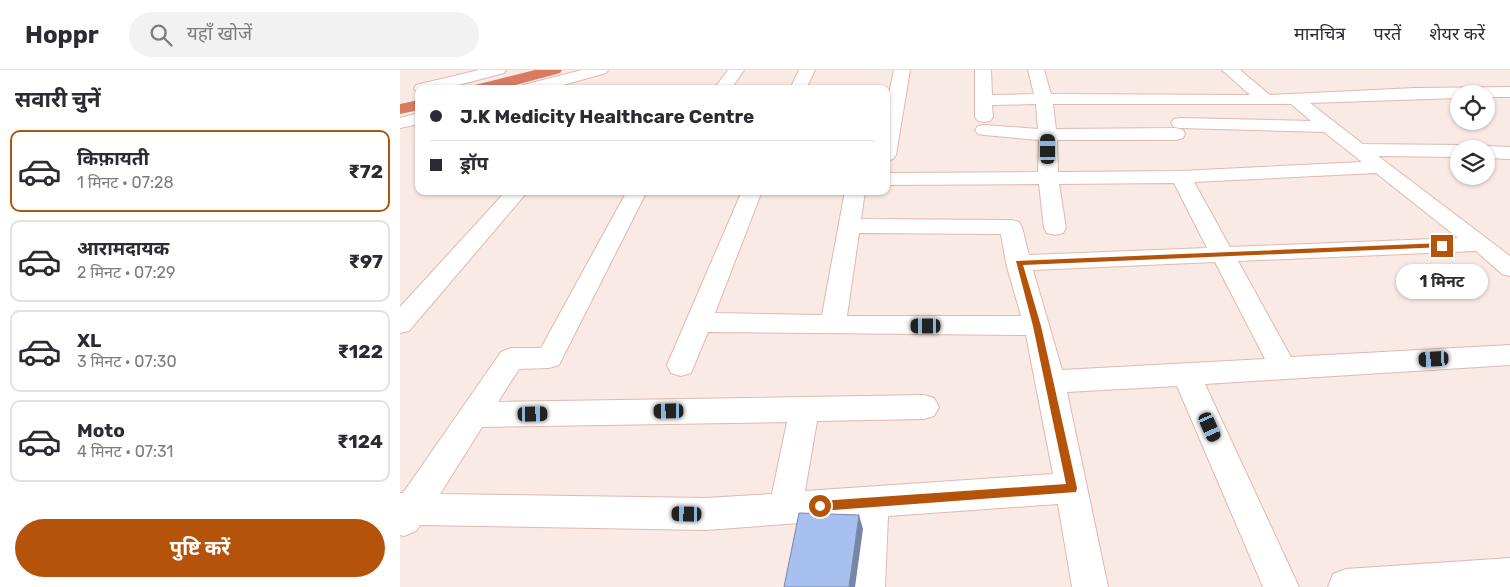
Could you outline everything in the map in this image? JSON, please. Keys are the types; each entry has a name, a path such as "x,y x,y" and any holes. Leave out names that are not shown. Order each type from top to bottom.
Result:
{"street":[{"path":"437,85 498,70"},
{"path":"545,85 600,70"},
{"path":"725,85 736,70"},
{"path":"800,85 807,70"},
{"path":"890,134 902,70"},
{"path":"983,70 984,137 1178,129 1328,127"},
{"path":"1036,70 1044,99 1048,135 1048,178 1055,228"},
{"path":"1230,70 1266,100"},
{"path":"983,100 1295,99 1413,85 1510,92"},
{"path":"1295,99 1356,150 1510,268"},
{"path":"400,123 415,119"},
{"path":"1356,150 1450,151"},
{"path":"1495,153 1510,154"},
{"path":"890,179 1181,178 1378,167"},
{"path":"1181,178 1283,367"},
{"path":"400,324 514,195"},
{"path":"403,515 475,415 511,359 549,358 635,195"},
{"path":"681,365 750,195"},
{"path":"833,326 854,195"},
{"path":"849,226 1011,227 1018,263 1037,326 1072,488 1090,587"},
{"path":"1018,263 1481,244"},
{"path":"699,322 833,326 1037,326"},
{"path":"1049,382 1510,355"},
{"path":"1186,374 1281,587"},
{"path":"475,415 924,407"},
{"path":"785,509 805,408"},
{"path":"403,515 706,514 1072,488"},
{"path":"866,587 872,502"},
{"path":"1346,587 1510,576"}],"building":[{"path":"799,513 859,515 849,587 784,587"}],"waterway":[{"path":"496,85 554,70"},
{"path":"400,109 415,106"}],"route":[{"path":"820,506 1072,488 1037,326 1018,263 1442,246"}]}
